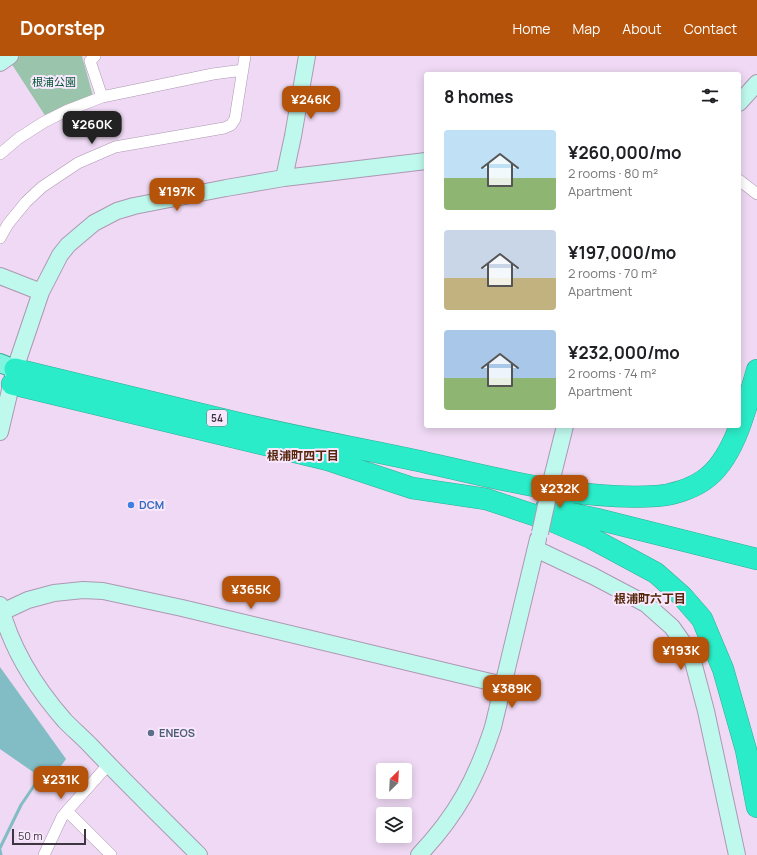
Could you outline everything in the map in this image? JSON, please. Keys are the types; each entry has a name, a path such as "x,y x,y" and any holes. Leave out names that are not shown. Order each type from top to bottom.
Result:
{"highway":[{"path":"741,422 757,370"},
{"name":"54","path":"7,374 532,486"},
{"name":"54","path":"7,374 328,460 412,488 486,499"},
{"path":"532,486 581,493 619,496 658,496 681,491 704,480 725,459 738,428"},
{"path":"532,486 727,547 757,559"},
{"path":"486,499 526,504 727,547 757,549"},
{"path":"486,499 552,521 591,538 656,572 682,596 702,619 723,670 746,750 757,806"}],"street":[{"path":"0,63 10,56"},
{"path":"95,56 90,61 102,97"},
{"path":"0,238 4,222 42,187 78,163 115,148 230,126 235,119 245,56"},
{"path":"284,178 307,56"},
{"path":"0,154 19,138 50,119 102,97 213,74 243,70"},
{"path":"741,101 757,83"},
{"path":"0,432 7,374 22,346 41,292 60,255 68,245 94,223 116,211 134,206 284,178 424,161"},
{"path":"741,182 757,194"},
{"path":"0,276 41,292"},
{"path":"420,855 439,833 465,796 484,754 493,727 564,428"},
{"path":"536,549 593,576 646,604 672,627 691,654 706,711 737,855"},
{"path":"199,855 66,721 36,684 20,656 1,610 28,600 54,593 83,590 103,591 182,608 503,685"},
{"path":"44,855 62,817 108,765"},
{"path":"67,811 111,855"}],"green space":[{"name":"根浦公園","path":"20,56 82,56 93,96 65,105 46,117 11,63"}],"shaded area":[{"path":"0,667 66,759 49,783 0,749"}],"waterway":[{"path":"0,848 21,805 42,774"},
{"path":"0,850 1,855"}],"place":[{"name":"DCM","path":"131,505"},
{"name":"ENEOS","path":"151,733"}],"district":[{"name":"根浦町四丁目","path":"303,456"},
{"name":"根浦町六丁目","path":"650,599"}]}
